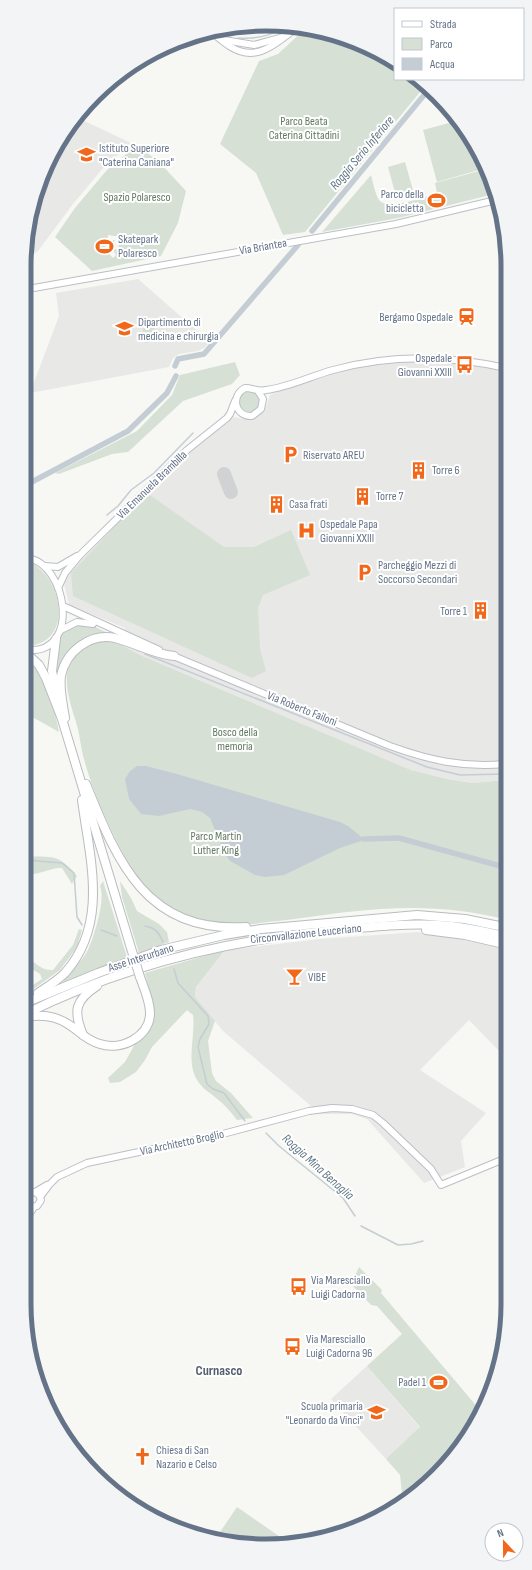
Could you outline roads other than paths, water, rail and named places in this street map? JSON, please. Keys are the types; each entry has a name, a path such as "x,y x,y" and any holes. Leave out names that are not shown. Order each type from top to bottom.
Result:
{"highway":[{"path":"174,656 161,655 115,638 107,637 88,640 68,658 61,676 67,735 116,853 130,877 141,889 166,910 199,924 232,928 254,926 261,929"},
{"path":"56,639 52,671 62,719"},
{"path":"31,658 38,665 46,678 62,719 150,1014 147,1024 139,1035 128,1043 108,1046 100,1044 84,1035 59,1018 31,1016"},
{"path":"31,998 64,974 76,960 88,934 91,923 93,896 79,776"},
{"name":"Circonvallazione Leuceriano","path":"261,929 378,917 417,915 441,916 501,926"},
{"path":"392,925 406,929 430,930 465,935 501,943"},
{"name":"Circonvallazione Leuceriano","path":"112,977 188,954 259,938 392,925 451,926 501,935"},
{"name":"Asse Interurbano","path":"31,1000 160,950 224,935 261,929"},
{"path":"84,1035 77,1017 81,1000 91,990 112,977"},
{"name":"Asse Interurbano","path":"31,1013 112,977"}],"street":[{"path":"218,36 242,51 258,52 272,47 290,33"},
{"name":"Via Briantea","path":"31,288 396,224 492,201"},
{"name":"Via Emanuela Brambilla","path":"58,588 65,574 80,554 187,450 230,414 238,393 245,388 258,391 276,388 333,370 388,360 412,358 449,358 501,367"},
{"name":"Via Emanuela Brambilla","path":"226,418 241,413 252,416 259,412 263,406 263,399 276,388"},
{"path":"258,391 263,399"},
{"path":"235,402 241,413"},
{"name":"Via Emanuela Brambilla","path":"45,566 58,567 80,554"},
{"path":"31,559 45,566 58,588 63,606 61,630 56,639 48,646 31,650"},
{"name":"Via Roberto Failoni","path":"63,606 174,656 426,758 461,764 501,764"},
{"name":"Via Roberto Failoni","path":"61,630 71,623 81,621 107,627"},
{"name":"Via Architetto Broglio","path":"35,1192 49,1185 66,1171 87,1163 219,1135 320,1110 344,1108 373,1115 383,1122 431,1169 441,1185 501,1160"},
{"name":"Via Architetto Broglio","path":"40,1197 49,1185"},
{"path":"31,1193 35,1192 40,1197 40,1202 31,1211"}],"water":[{"path":"137,766 146,766 177,774 340,822 348,826 364,839 340,848 284,875 265,877 255,875 230,861 225,854 210,818 202,812 190,809 159,816 141,814 129,799 125,779 130,771"}],"waterway":[{"path":"238,38 260,37 276,32"},
{"name":"Roggia Serio Inferiore","path":"312,231 425,93"},
{"name":"Roggia Serio Inferiore","path":"175,366 178,359 204,354 298,245"},
{"name":"Roggia Serio Inferiore","path":"31,482 128,431 167,393 176,376"},
{"path":"107,515 118,506 131,490 154,473 193,433"},
{"path":"145,654 427,767 460,775 501,774"},
{"path":"364,839 399,838 501,866"},
{"name":"Roggia Mina Benaglia","path":"31,860 62,863 74,873 77,917 82,925"},
{"name":"Roggia Mina Benaglia","path":"145,926 157,931 163,942"},
{"name":"Roggia Mina Benaglia","path":"101,930 117,936"},
{"name":"Roggia Mina Benaglia","path":"174,969 178,983 208,1016 209,1024 200,1039 198,1047 207,1084 213,1089 224,1093 245,1121"},
{"name":"Roggia Mina Benaglia","path":"266,1133 279,1146 343,1198 355,1216"},
{"name":"Roggia Mina Benaglia","path":"361,1226 398,1245 423,1241"}],"place":[{"name":"Istituto Superiore \"Caterina Caniana\"","path":"86,155"},
{"name":"Parco della bicicletta","path":"437,201"},
{"name":"Skatepark Polaresco","path":"105,246"},
{"name":"Bergamo Ospedale","path":"466,317"},
{"name":"Dipartimento di medicina e chirurgia","path":"125,329"},
{"name":"Ospedale Giovanni XXIII","path":"465,365"},
{"name":"Riservato AREU","path":"290,455"},
{"name":"Torre 6","path":"419,470"},
{"name":"Torre 7","path":"363,496"},
{"name":"Casa frati","path":"276,504"},
{"name":"Ospedale Papa Giovanni XXIII","path":"307,531"},
{"name":"Parcheggio Mezzi di Soccorso Secondari","path":"365,572"},
{"name":"Torre 1","path":"480,611"},
{"name":"VIBE","path":"295,977"},
{"name":"Via Maresciallo Luigi Cadorna","path":"298,1287"},
{"name":"Via Maresciallo Luigi Cadorna 96","path":"293,1346"},
{"name":"Padel 1","path":"439,1382"},
{"name":"Scuola primaria \"Leonardo da Vinci\"","path":"376,1413"},
{"name":"Chiesa di San Nazario e Celso","path":"143,1457"}],"district":[{"name":"Curnasco","path":"219,1370"}],"park label":[{"name":"Parco Beata Caterina Cittadini","path":"304,128"},
{"name":"Spazio Polaresco","path":"137,197"},
{"name":"Bosco della memoria","path":"235,739"},
{"name":"Parco Martin Luther King","path":"216,843"}]}
